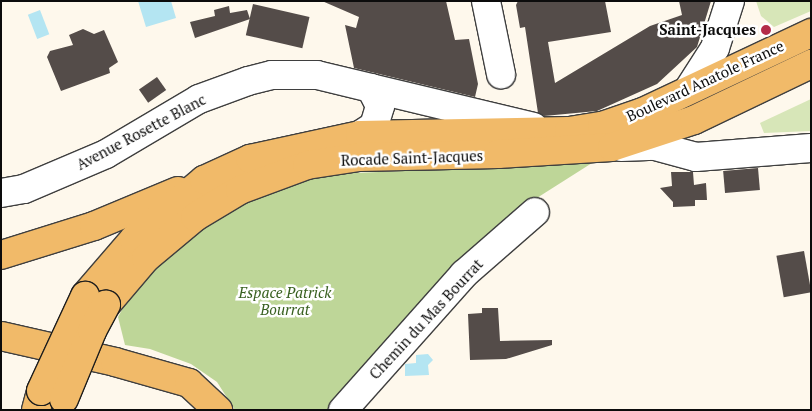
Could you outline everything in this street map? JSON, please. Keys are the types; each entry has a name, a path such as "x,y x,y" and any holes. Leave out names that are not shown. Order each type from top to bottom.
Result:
{"main road":[{"name":"Boulevard Anatole France","path":"556,130 602,126 644,112 690,87 811,33"},
{"name":"Boulevard Anatole France","path":"617,146 650,125 811,50"},
{"name":"Boulevard Anatole France","path":"617,146 694,120 811,64"},
{"name":"Rocade Saint-Jacques","path":"53,404 96,301 134,239 204,180 250,158 360,135 556,130"},
{"name":"Rocade Saint-Jacques","path":"96,301 195,217 240,190 307,165 359,157 498,154 617,146"},
{"path":"1,255 94,226 204,180"},
{"path":"5,338 115,362 188,383 218,410"}],"street":[{"path":"486,1 501,74"},
{"path":"690,87 715,48 730,1"},
{"name":"Avenue Rosette Blanc","path":"1,193 24,189 106,154 199,99 248,81 272,75 317,75 556,130"},
{"path":"360,135 374,126 380,106 372,88"},
{"path":"694,120 696,135 706,147 727,154"},
{"path":"617,146 655,146 696,157 811,148"},
{"name":"Chemin du Mas Bourrat","path":"343,410 464,274 535,212"}],"green space":[{"path":"756,1 811,1 811,11 774,27 761,16"},
{"path":"811,99 811,131 764,133 760,123"},
{"name":"Espace Patrick Bourrat","path":"592,163 540,196 446,277 332,410 235,410 217,382 191,364 150,349 125,345 118,317 133,290 185,240 241,204 297,182 331,174"}],"water":[{"path":"138,1 171,1 176,18 146,27"},
{"path":"40,10 49,34 37,39 28,15"},
{"path":"428,354 433,360 428,365 429,375 405,376 405,364 416,363 416,355"}],"building":[{"path":"322,1 446,1 455,40 469,39 478,84 475,97 354,68 345,25 356,28 359,17"},
{"path":"518,1 605,1 611,32 548,42 555,83 650,26 682,15 679,1 711,1 697,47 657,84 597,111 544,116 538,113 525,27 520,28 516,5"},
{"path":"253,4 310,17 302,48 246,35"},
{"path":"229,6 230,13 247,10 250,19 195,38 190,22 215,16 214,10"},
{"path":"83,29 94,34 104,30 118,62 109,68 110,73 61,91 47,57 50,51 73,45 69,35"},
{"path":"157,77 166,90 148,103 139,90"},
{"path":"758,168 760,190 725,193 723,171"},
{"path":"671,172 693,172 694,185 706,183 707,200 695,200 695,206 673,207 673,202 660,188 672,186"},
{"path":"804,251 811,292 784,297 776,256"},
{"path":"482,308 498,308 500,341 552,340 552,345 506,359 470,360 468,314 482,313"}],"place":[{"name":"Saint-Jacques","path":"766,30"}]}
